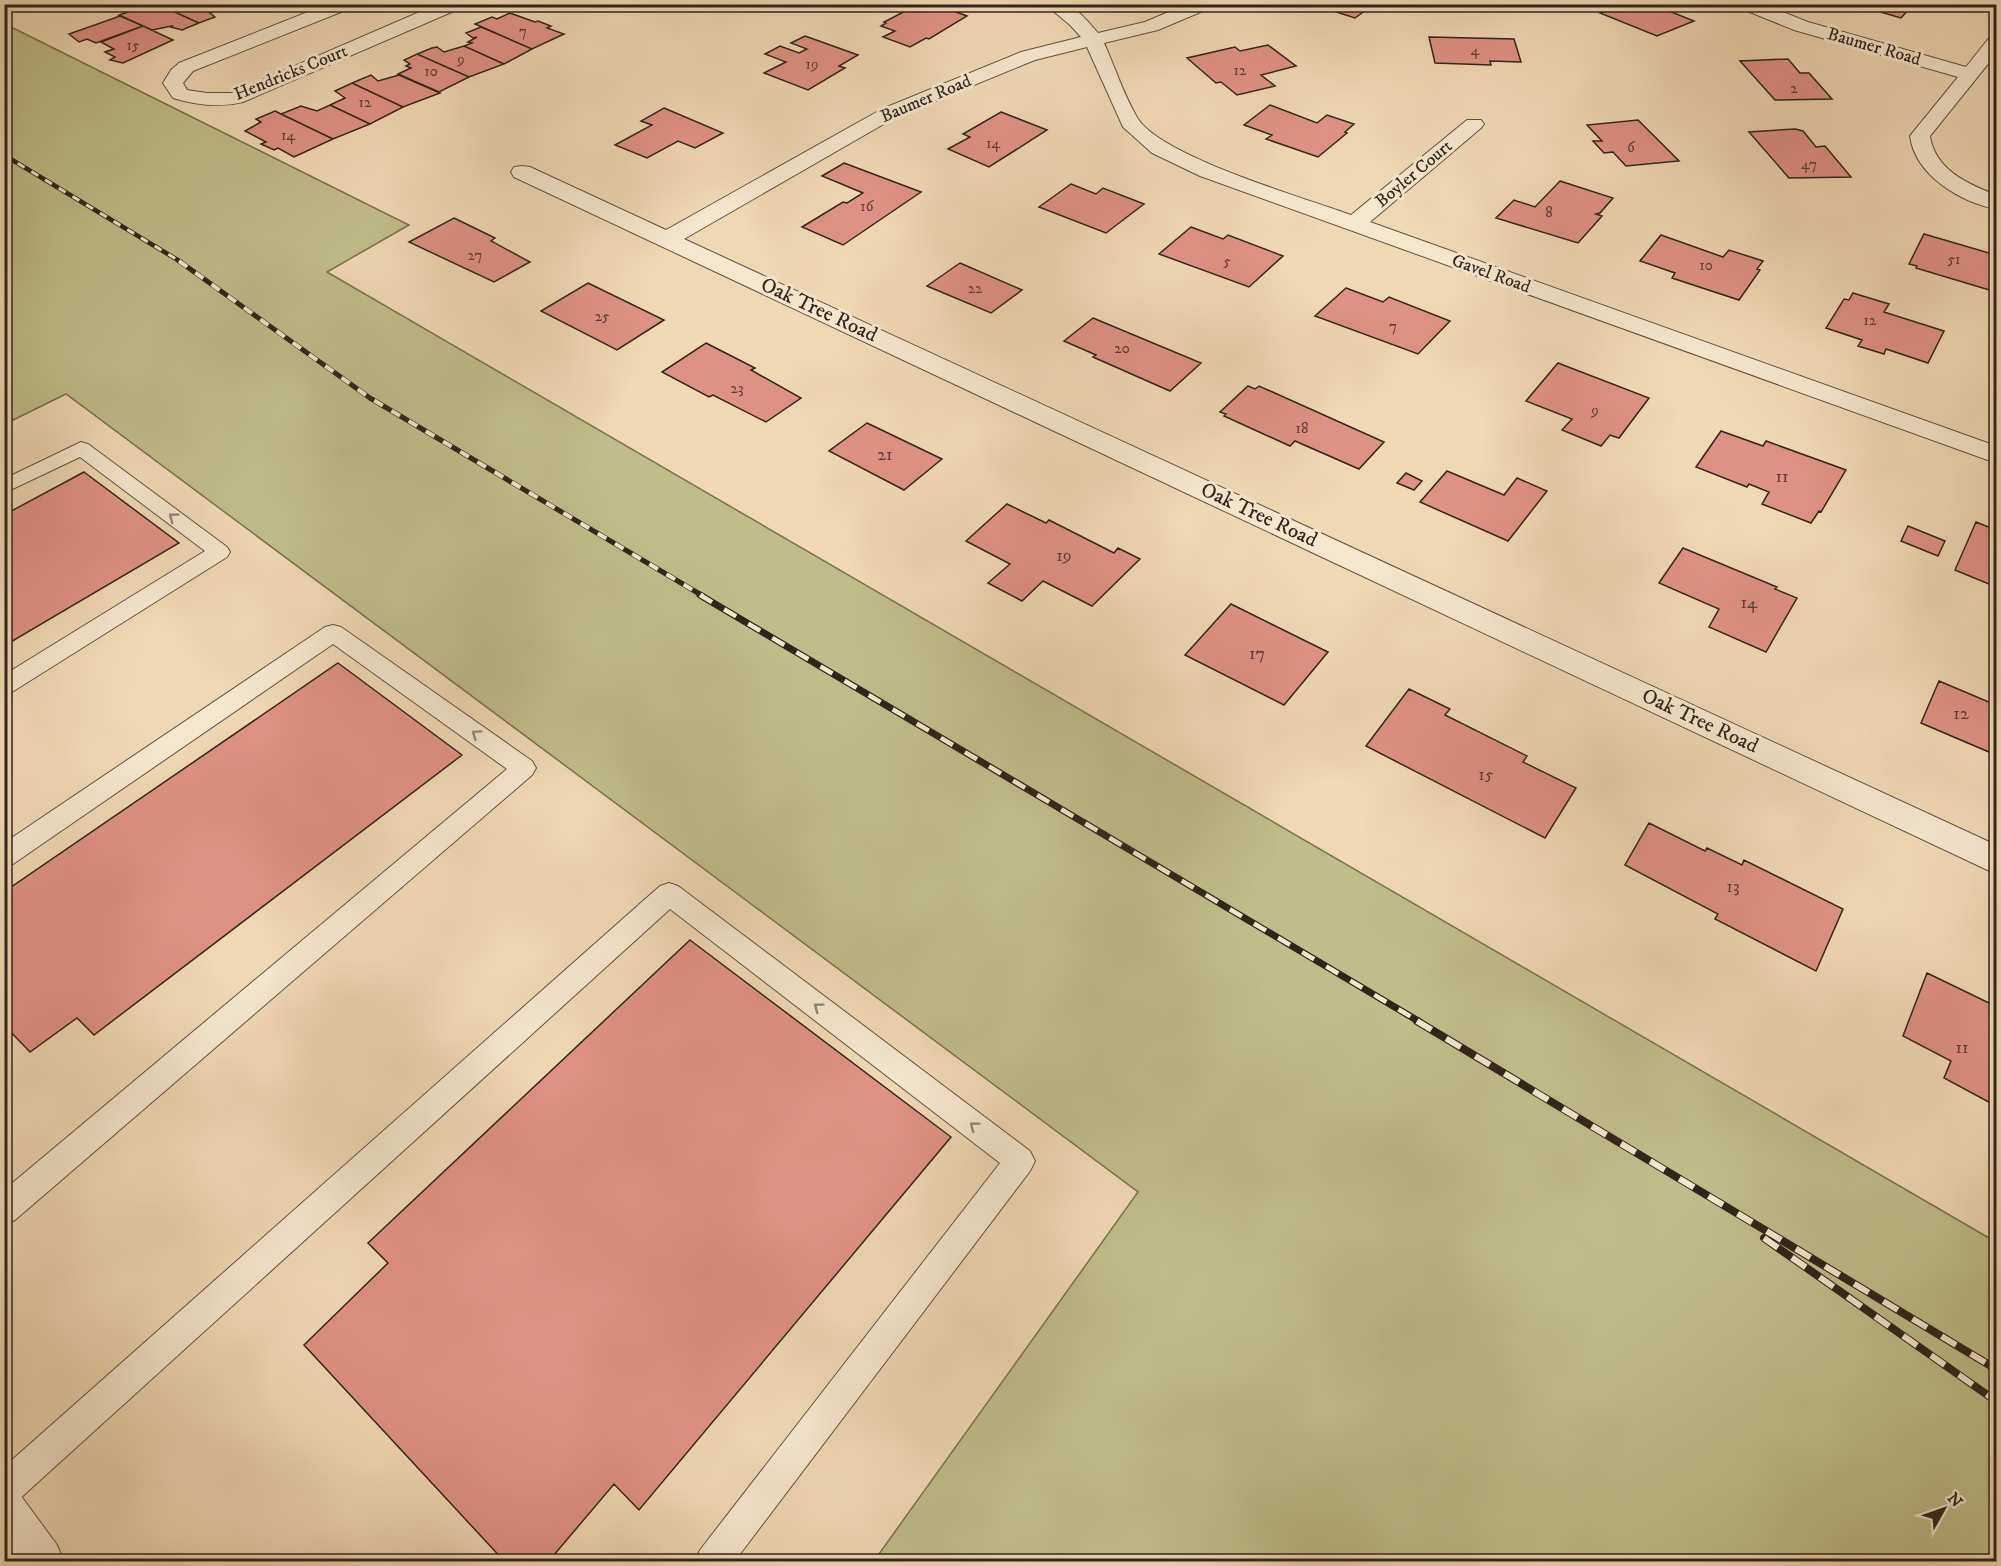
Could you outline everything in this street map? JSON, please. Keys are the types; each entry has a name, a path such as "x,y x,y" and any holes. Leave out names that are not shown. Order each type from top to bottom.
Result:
{"street":[{"name":"Hendricks Court","path":"345,4 186,67 173,83 180,94 194,98 216,101 236,98 455,4"},
{"name":"Gavel Road","path":"1054,4 1077,21 1094,40 1130,123 1159,149 1208,171 1996,455"},
{"name":"Baumer Road","path":"667,239 888,113 1028,56 1151,26 1204,4"},
{"name":"Baumer Road","path":"1746,4 1811,29 1969,74"},
{"path":"1996,42 1920,136 1923,153 1939,172 1975,194 1996,203"},
{"name":"Boyler Court","path":"1353,224 1474,124"},
{"name":"Oak Tree Road","path":"522,172 1996,860"},
{"path":"4,1513 40,1562"}],"lane":[{"path":"4,488 81,448 220,552 4,686"},
{"path":"4,857 333,633 524,768 4,1210"},
{"path":"4,1490 669,894 1020,1161 712,1562"}],"shaded area":[{"path":"5,24 409,225 327,272 1996,1242 1996,1561 874,1561 1138,1192 66,394 5,424"}],"building":[{"path":"157,4 199,23 182,30 172,26 152,30 119,15"},
{"path":"157,4 218,4 206,9 213,12 210,13 215,17 199,23"},
{"path":"919,4 935,4 967,16 929,39 926,38 910,47 883,37 895,31 881,26 886,23 884,22"},
{"path":"1311,4 1374,4 1355,18"},
{"path":"1621,4 1641,4 1652,9 1659,7 1694,21 1657,36 1600,13"},
{"path":"1853,4 1914,4 1901,18 1870,9 1867,11 1855,8 1857,6"},
{"path":"510,13 551,26 547,28 564,34 532,49 475,24 492,17 497,19"},
{"path":"120,16 143,26 96,43 87,39 79,42 69,34"},
{"path":"143,26 173,40 123,63 110,60 115,57 105,52 114,49 101,42"},
{"path":"481,27 532,49 504,64 464,46 472,43 468,42 477,37 473,38 466,33"},
{"path":"805,36 858,55 839,66 845,68 808,90 764,73 786,62 765,54 780,46 799,53 807,49 791,43"},
{"path":"1429,37 1514,39 1521,62 1490,61 1491,65 1435,63"},
{"path":"1268,45 1296,66 1261,75 1275,86 1237,95 1221,82 1216,83 1187,58 1235,47 1240,51"},
{"path":"464,46 504,64 469,77 417,54 437,47 444,52"},
{"path":"417,54 469,77 439,92 398,74 411,68 406,66 410,64 404,60"},
{"path":"1788,59 1800,73 1809,73 1832,99 1775,100 1740,61"},
{"path":"371,75 378,81 399,75 440,93 403,107 352,83"},
{"path":"352,83 403,107 370,124 330,105 345,98 335,91"},
{"path":"330,105 370,124 333,139 281,114 301,106 317,111"},
{"path":"1270,105 1317,123 1327,115 1354,124 1345,132 1347,133 1318,157 1266,139 1272,135 1244,125"},
{"path":"664,108 723,133 695,148 678,141 647,158 615,145 652,125 641,121"},
{"path":"275,111 333,139 294,157 278,148 274,150 261,144 266,142 245,131 261,122 256,119"},
{"path":"1001,112 1047,130 989,167 948,149 970,137 963,134"},
{"path":"1638,120 1679,161 1626,166 1613,152 1604,153 1593,141 1602,141 1587,125"},
{"path":"1795,129 1803,131 1816,147 1825,146 1851,177 1789,178 1749,132"},
{"path":"844,163 921,192 843,245 802,227 843,202 847,203 863,193 822,176"},
{"path":"1560,181 1613,198 1600,213 1596,214 1602,216 1578,243 1496,218 1514,200 1535,207"},
{"path":"1071,184 1096,194 1103,188 1144,204 1106,233 1039,207"},
{"path":"454,218 495,238 491,241 530,262 494,282 409,242"},
{"path":"1191,227 1223,239 1228,235 1283,256 1249,287 1159,254"},
{"path":"1924,234 1996,255 1996,292 1909,264"},
{"path":"1661,235 1723,257 1729,250 1763,261 1757,269 1760,270 1739,300 1672,278 1675,273 1640,261"},
{"path":"960,263 1022,290 991,313 927,286"},
{"path":"588,283 664,320 617,350 541,311"},
{"path":"1346,288 1383,302 1389,297 1450,321 1418,354 1315,316"},
{"path":"1853,293 1889,304 1884,312 1944,331 1928,363 1886,349 1884,354 1858,346 1862,340 1826,328 1844,299 1849,300"},
{"path":"1093,318 1201,363 1170,391 1093,357 1096,355 1064,341"},
{"path":"706,343 755,368 751,370 801,398 766,422 713,395 709,397 662,372"},
{"path":"1558,363 1649,398 1619,438 1610,435 1601,446 1562,430 1572,419 1526,401"},
{"path":"1248,386 1255,389 1259,386 1384,442 1359,469 1295,441 1290,446 1224,416 1226,414 1220,412"},
{"path":"867,423 942,459 904,490 829,451"},
{"path":"1721,431 1763,446 1766,441 1846,470 1821,512 1819,511 1811,523 1762,504 1769,492 1749,484 1747,487 1696,467"},
{"path":"1447,471 1504,495 1517,478 1547,491 1508,541 1420,502"},
{"path":"84,472 179,543 4,646 4,515"},
{"path":"1406,473 1422,481 1414,490 1397,483"},
{"path":"1007,504 1046,523 1049,520 1114,553 1118,548 1140,559 1092,606 1043,581 1022,601 988,583 1010,564 966,541"},
{"path":"1976,522 1996,530 1996,587 1955,570"},
{"path":"1908,526 1945,541 1938,556 1901,541"},
{"path":"1683,548 1777,587 1775,589 1797,598 1766,652 1709,627 1719,609 1659,583"},
{"path":"1231,604 1328,652 1284,705 1185,655"},
{"path":"338,663 462,755 94,1035 77,1018 30,1052 4,1025 4,892"},
{"path":"1939,681 1996,705 1996,755 1921,723"},
{"path":"1409,689 1450,709 1445,715 1527,756 1523,762 1576,788 1545,838 1366,746"},
{"path":"1649,823 1705,851 1707,848 1742,865 1744,860 1843,909 1816,971 1715,919 1718,914 1625,865"},
{"path":"690,940 951,1137 639,1510 614,1484 548,1562 505,1562 304,1345 388,1263 368,1243"},
{"path":"1927,973 1991,1004 1993,999 1996,1001 1996,1106 1944,1078 1951,1061 1903,1036"}],"railway":[{"path":"4,155 181,262"},
{"path":"179,261 370,398 703,596"},
{"path":"700,595 1420,1022"},
{"path":"1417,1021 1996,1369"},
{"path":"1764,1238 1996,1401"}]}
